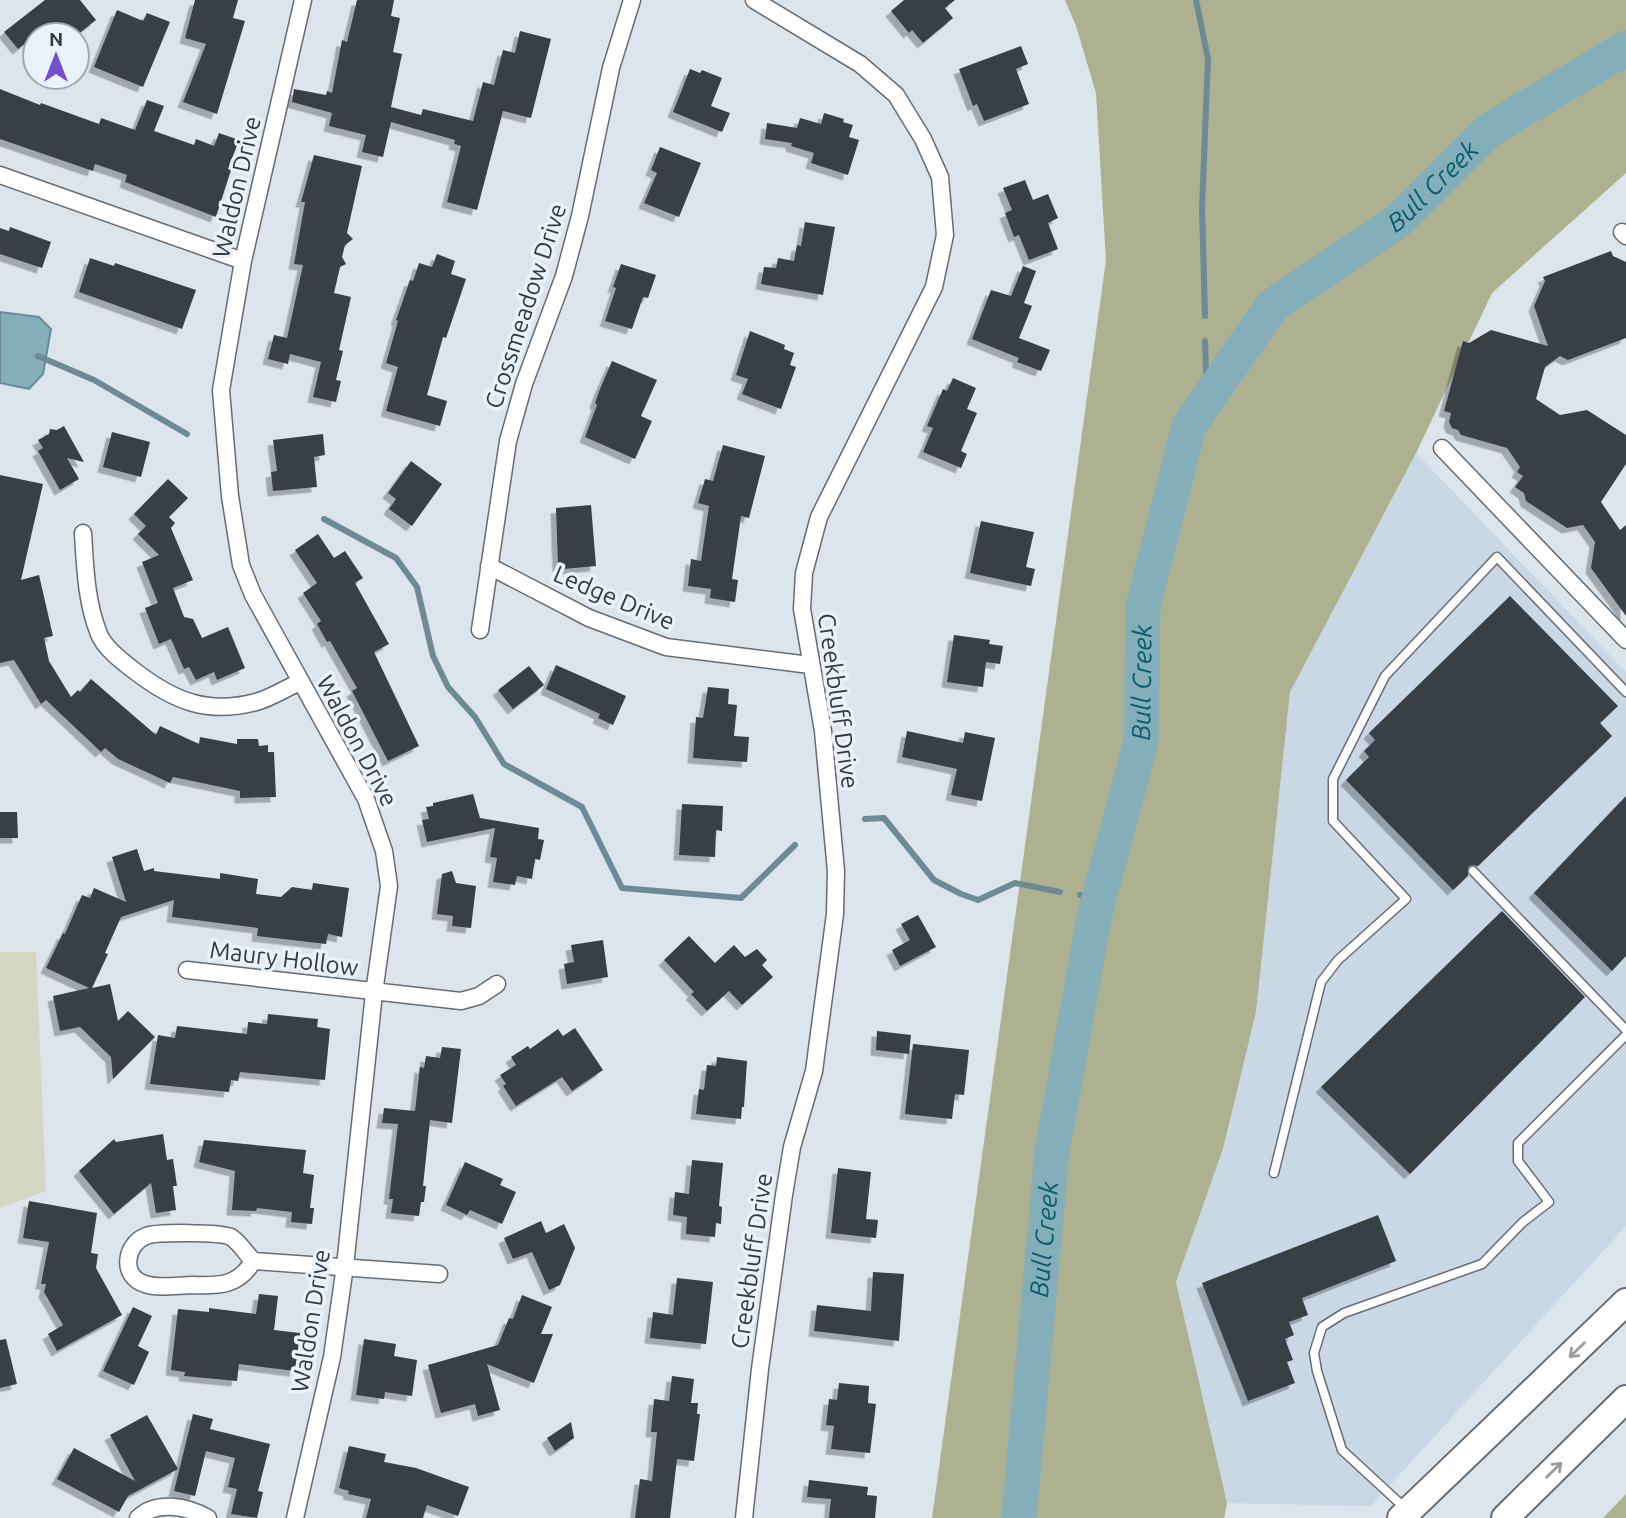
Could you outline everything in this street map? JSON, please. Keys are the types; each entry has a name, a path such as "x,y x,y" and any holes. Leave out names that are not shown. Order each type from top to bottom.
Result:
{"highway":[{"path":"1405,1515 1626,1302"},
{"path":"1505,1518 1626,1399"}],"street":[{"name":"Waldon Drive","path":"295,1518 332,1357 389,886 384,851 366,799 253,595 241,565 230,496 221,390 243,261 303,0"},
{"name":"Crossmeadow Drive","path":"480,630 508,441 523,384 564,276 580,216 611,68 632,0"},
{"name":"Creekbluff Drive","path":"744,1518 760,1369 784,1195 792,1147 814,1071 835,914 836,871 823,731 802,610 804,573 819,517 934,287 945,234 940,177 923,139 896,95 860,64 754,0"},
{"path":"0,175 243,261"},
{"path":"1442,448 1626,640"},
{"path":"83,533 86,580 100,637 127,665 160,690 190,704 223,708 257,702 300,682"},
{"name":"Ledge Drive","path":"489,566 589,618 666,647 810,665"},
{"name":"Maury Hollow","path":"187,970 461,1001 480,996 497,984"},
{"path":"253,1261 245,1274 221,1286 147,1285 135,1280 129,1268 128,1255 133,1245 146,1235 212,1233 230,1237 253,1261 439,1274"},
{"path":"138,1518 146,1510 156,1507 181,1508 208,1518"}],"lane":[{"path":"1273,1173 1321,982 1338,960 1406,899 1333,821 1333,779 1385,676 1497,557 1626,692"},
{"path":"1473,871 1626,1030"},
{"path":"1405,1515 1342,1450 1317,1371 1314,1353 1322,1327 1344,1313 1482,1264 1523,1222 1549,1202 1518,1161 1518,1143 1626,1035"}],"shaded area":[{"path":"1416,453 1626,672 1626,1226 1371,1506 1227,1503 1176,1282 1223,1149 1256,1012 1290,692"}],"green space":[{"path":"1065,0 1626,0 1626,173 1492,293 1416,453 1290,692 1256,1012 1223,1149 1176,1282 1227,1503 1224,1518 932,1518 1106,260 1096,93 1076,26"},
{"path":"0,952 36,952 46,1191 0,1208"},
{"path":"1626,1494 1626,1518 1603,1518"}],"water":[{"path":"0,312 39,317 51,329 43,374 29,389 0,383"}],"building":[{"path":"45,0 80,0 96,20 91,24 91,21 21,21 21,47 18,49 4,32"},
{"path":"195,0 238,0 233,18 245,21 217,114 183,102 206,44 185,38"},
{"path":"357,0 394,0 391,16 400,18 393,52 402,54 391,107 421,115 423,109 473,121 483,82 494,85 503,50 515,53 520,31 551,39 531,118 503,111 477,210 447,202 461,146 454,144 455,140 391,122 383,157 362,152 366,135 329,126 332,113 292,102 294,89 326,95 327,91 332,93 342,40 347,42"},
{"path":"904,0 955,0 945,8 953,18 923,43 912,30 909,33 891,11"},
{"path":"117,10 143,21 147,13 170,22 143,87 94,67"},
{"path":"1021,46 1028,64 1016,69 1029,104 984,121 977,104 973,106 959,69"},
{"path":"690,69 700,73 702,70 722,78 711,106 730,113 722,132 673,112"},
{"path":"0,89 99,124 101,118 135,130 147,100 164,106 154,131 194,145 196,139 214,146 219,133 239,140 228,169 231,170 216,217 125,182 127,175 95,164 93,171 0,139"},
{"path":"824,113 844,119 843,122 853,125 849,137 859,140 848,175 811,163 814,153 791,146 792,143 765,139 767,123 797,128 800,118 821,124"},
{"path":"660,147 701,163 679,217 644,203 657,173 651,170"},
{"path":"314,155 362,166 347,233 353,239 345,245 342,257 346,264 340,267 334,293 351,297 339,350 343,351 336,380 341,381 336,402 313,397 321,362 290,354 288,364 268,359 274,335 287,338 303,265 294,264 305,202 301,202"},
{"path":"1025,180 1033,200 1048,194 1058,218 1048,223 1058,249 1029,260 1019,235 1014,237 1005,213 1012,210 1003,188"},
{"path":"805,222 835,227 823,295 761,284 764,267 776,268 778,258 794,261 797,245 801,246"},
{"path":"10,227 51,242 42,268 0,254 0,228 9,231"},
{"path":"1611,251 1613,256 1626,262 1626,338 1568,360 1560,356 1545,367 1536,399 1560,415 1587,410 1626,435 1626,464 1601,502 1620,530 1626,525 1626,616 1591,568 1595,542 1583,525 1567,528 1526,501 1524,493 1515,487 1523,476 1517,472 1520,467 1507,448 1461,435 1449,422 1451,413 1444,411 1463,341 1469,343 1491,330 1548,346 1534,306 1545,281 1543,277"},
{"path":"437,254 455,261 451,274 466,279 446,338 443,337 427,395 447,401 440,426 386,411 398,367 386,363 398,321 396,320 419,263 432,267"},
{"path":"90,258 114,266 115,263 196,290 182,329 79,292"},
{"path":"621,264 656,275 648,298 643,297 632,329 605,321"},
{"path":"1023,266 1036,271 1024,303 1032,306 1019,338 1050,350 1041,371 1017,362 1019,358 972,339 991,290 1011,296"},
{"path":"750,331 785,345 784,349 794,353 790,365 796,367 781,409 742,394 748,379 736,375"},
{"path":"612,361 657,380 641,416 652,421 635,459 585,437"},
{"path":"953,378 976,388 967,409 977,413 961,451 967,454 961,468 923,452 933,428 927,426 943,389 947,391"},
{"path":"64,426 84,462 67,458 79,479 60,490 38,451 43,448 38,440 49,434 50,429 57,430"},
{"path":"112,432 150,442 141,477 103,467"},
{"path":"323,434 325,455 314,457 317,487 273,491 271,472 277,471 273,440"},
{"path":"723,445 765,456 749,518 741,516 732,579 738,580 735,602 710,598 711,589 688,586 691,559 701,561 709,506 698,503 705,479 713,481"},
{"path":"411,461 442,484 412,526 389,509 396,499 388,493"},
{"path":"0,475 43,484 21,580 39,575 53,636 44,638 49,661 71,697 78,690 80,692 91,679 156,735 160,726 199,744 200,737 237,744 237,739 258,739 259,746 268,745 268,752 274,752 276,797 240,798 240,791 173,777 170,783 118,759 105,748 101,752 46,700 41,704 14,660 0,663"},
{"path":"168,479 188,498 169,517 175,523 171,528 193,580 173,588 184,617 193,619 202,638 228,627 245,668 217,680 214,672 196,680 189,667 184,669 171,639 159,644 145,608 158,603 142,562 159,555 138,534 146,526 134,514"},
{"path":"591,505 596,566 564,569 564,566 558,566 556,508"},
{"path":"981,521 1034,532 1026,567 1035,569 1031,586 970,573"},
{"path":"318,534 334,558 345,551 363,578 355,583 389,644 374,652 419,746 388,761 352,691 357,688 330,641 327,642 317,624 321,621 303,593 317,583 295,550"},
{"path":"1510,596 1618,706 1600,723 1612,736 1478,866 1468,867 1468,876 1453,890 1346,780 1369,757 1364,751 1375,740 1369,733"},
{"path":"954,635 990,640 989,644 1003,646 1000,664 986,662 983,687 947,682"},
{"path":"556,665 626,696 613,725 598,718 600,714 546,689"},
{"path":"529,666 544,685 513,709 498,690"},
{"path":"708,687 729,689 728,704 737,705 734,736 749,737 747,762 693,758 696,717 703,718"},
{"path":"907,731 963,743 965,732 995,738 982,801 951,795 957,769 902,757"},
{"path":"473,794 480,818 539,828 538,839 544,840 540,860 535,859 532,879 517,876 515,885 493,882 497,858 490,857 495,828 427,842 422,820 429,819 426,807"},
{"path":"1626,796 1626,956 1612,971 1534,893"},
{"path":"682,804 723,806 722,831 716,830 715,857 679,855"},
{"path":"0,812 17,812 18,838 0,838"},
{"path":"137,849 144,871 154,868 154,871 220,879 220,873 258,879 256,894 281,897 292,887 312,890 313,883 349,888 342,937 328,934 326,944 257,936 258,928 172,917 174,900 121,917 92,988 110,984 118,1021 128,1011 155,1037 113,1079 111,1057 80,1027 60,1031 53,996 89,988 46,968 82,895 90,898 94,888 126,902 112,857"},
{"path":"452,871 456,883 476,886 471,928 452,926 453,916 437,914 442,874"},
{"path":"1502,911 1585,997 1410,1174 1321,1087"},
{"path":"918,915 936,947 900,966 892,950 910,940 901,924"},
{"path":"689,936 715,963 734,945 745,957 757,949 767,960 762,965 773,977 742,1005 729,991 707,1011 691,994 694,992 664,960"},
{"path":"603,940 608,977 567,984 564,964 574,962 571,945"},
{"path":"268,1014 318,1019 317,1027 330,1029 325,1080 240,1072 238,1081 231,1080 229,1092 150,1084 158,1035 175,1038 177,1026 247,1034 248,1022 267,1024"},
{"path":"575,1028 603,1070 572,1091 562,1077 516,1106 503,1086 506,1084 500,1075 516,1065 511,1057 528,1046 530,1049 558,1029 563,1036"},
{"path":"877,1031 911,1035 909,1054 876,1050"},
{"path":"913,1044 969,1050 964,1095 955,1094 952,1119 905,1114"},
{"path":"442,1047 461,1049 452,1123 430,1120 423,1186 426,1186 419,1216 391,1213 393,1199 389,1199 398,1124 382,1123 384,1108 415,1111 420,1067 424,1068 426,1056 440,1058"},
{"path":"717,1057 747,1061 741,1119 696,1114 699,1089 704,1090 707,1065 716,1066"},
{"path":"163,1134 167,1160 173,1159 177,1186 173,1186 176,1210 156,1213 151,1183 114,1214 79,1171 114,1139 116,1142"},
{"path":"204,1140 306,1150 303,1173 314,1175 310,1208 314,1208 312,1224 291,1222 292,1212 257,1208 256,1211 232,1210 235,1171 199,1162"},
{"path":"692,1160 723,1163 719,1206 722,1207 721,1224 716,1223 715,1237 686,1234 687,1217 673,1215 675,1192 689,1194"},
{"path":"465,1162 503,1179 500,1185 516,1192 502,1224 470,1210 467,1215 446,1205"},
{"path":"838,1168 871,1172 866,1219 878,1220 876,1238 831,1233"},
{"path":"29,1201 97,1213 91,1253 98,1254 96,1268 122,1315 57,1351 48,1334 63,1325 44,1292 46,1284 41,1284 49,1242 23,1238"},
{"path":"1378,1215 1396,1261 1302,1298 1308,1315 1289,1322 1294,1335 1285,1339 1293,1360 1287,1362 1295,1383 1248,1401 1202,1283"},
{"path":"541,1221 546,1233 564,1224 575,1248 560,1285 549,1290 532,1252 513,1259 504,1238"},
{"path":"873,1272 904,1274 899,1341 814,1331 817,1305 871,1311"},
{"path":"677,1278 713,1282 706,1344 650,1338 653,1312 673,1315"},
{"path":"259,1294 278,1296 274,1330 300,1333 295,1371 239,1364 237,1381 184,1376 185,1372 171,1370 178,1309 209,1312 209,1308 256,1314"},
{"path":"522,1295 552,1307 541,1334 553,1334 534,1383 487,1364 500,1410 478,1416 475,1404 441,1413 428,1365 498,1345 509,1318 513,1319"},
{"path":"133,1307 152,1316 138,1346 149,1352 134,1385 103,1371"},
{"path":"6,1339 17,1384 0,1388 0,1340"},
{"path":"364,1339 396,1344 394,1356 417,1360 412,1396 385,1392 384,1399 356,1395"},
{"path":"672,1376 694,1379 691,1403 698,1403 697,1414 700,1414 694,1461 677,1459 670,1518 635,1518 640,1479 652,1481 657,1432 651,1432 654,1399 669,1401"},
{"path":"839,1383 869,1386 868,1403 876,1404 870,1453 831,1449 834,1426 826,1425 829,1399 837,1400"},
{"path":"193,1414 213,1419 210,1429 270,1444 258,1491 263,1492 257,1518 231,1514 237,1489 228,1487 235,1458 206,1451 195,1496 174,1491"},
{"path":"147,1415 178,1469 128,1496 119,1512 57,1479 74,1448 135,1481 110,1435"},
{"path":"571,1422 574,1438 555,1451 547,1438"},
{"path":"349,1446 386,1454 384,1462 416,1468 469,1487 458,1516 427,1505 423,1518 366,1518 371,1499 348,1494 349,1491 339,1488"},
{"path":"809,1480 868,1487 867,1495 877,1496 875,1518 829,1518 831,1499 807,1497"}],"waterway":[{"path":"1196,0 1208,59 1202,208 1205,316"},
{"name":"Bull Creek","path":"1019,1518 1052,1152 1095,913 1141,742 1143,606 1189,426 1271,307 1399,220 1489,130 1626,48"},
{"path":"1205,341 1207,400"},
{"path":"38,356 94,380 187,434"},
{"path":"324,519 396,558 417,587 433,656 448,687 475,717 504,764 582,807 622,888 741,898 795,845"},
{"path":"865,819 884,818 934,880 961,894 978,900 1015,883 1060,892"},
{"path":"1080,895 1099,899"}]}
